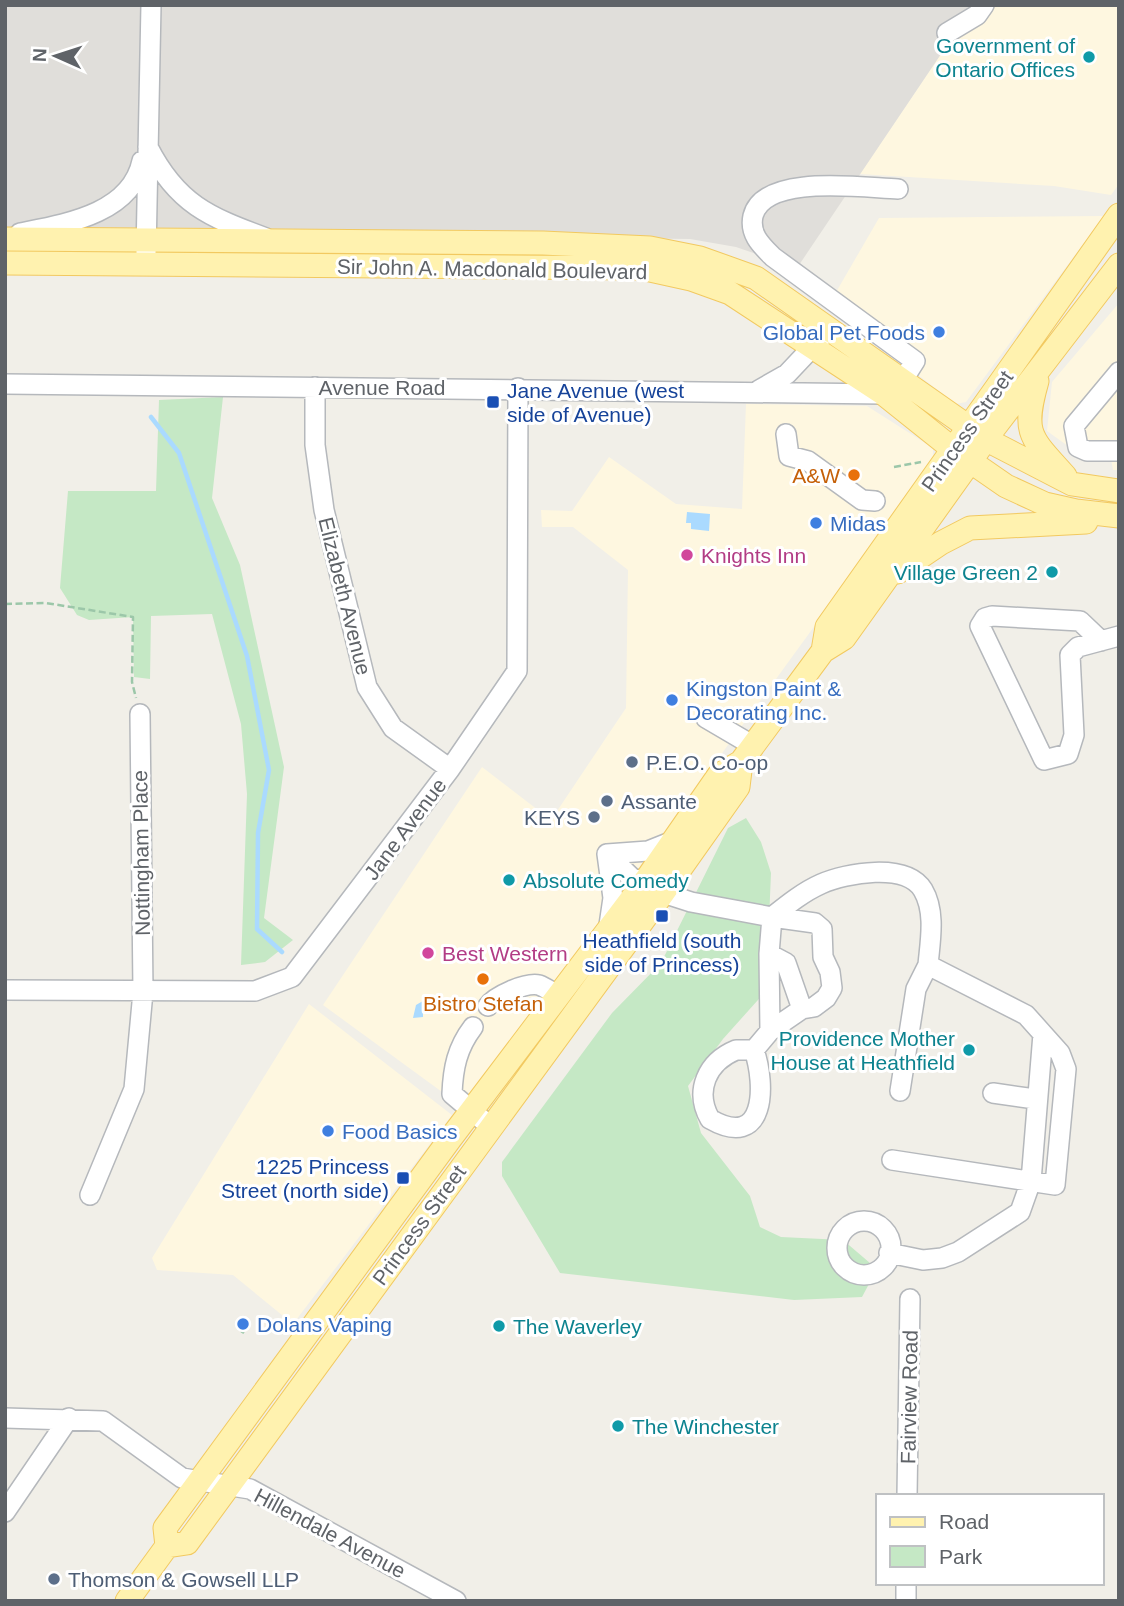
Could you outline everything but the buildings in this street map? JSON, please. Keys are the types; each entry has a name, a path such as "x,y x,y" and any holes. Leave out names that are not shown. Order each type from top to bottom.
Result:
{"main road":[{"name":"Princess Street","path":"167,1546 187,1543 491,1127 654,886 673,841 719,775 747,753 823,651 844,638 882,584 1119,215"},
{"name":"Sir John A. Macdonald Boulevard","path":"5,238 543,243 650,248 700,258 756,278 884,394 962,456 1006,486 1045,504 1119,518"},
{"name":"Sir John A. Macdonald Boulevard","path":"5,263 641,268 691,279 730,293 903,380 978,433 1072,484 1119,491"},
{"name":"Princess Street","path":"978,433 1041,367 1119,265"},
{"path":"1041,367 1027,416 1036,445 1072,484"},
{"name":"Princess Street","path":"823,651 827,627 962,456"},
{"path":"882,584 941,543 970,528 1119,518"},
{"name":"Princess Street","path":"127,1601 167,1546 165,1528 472,1111 608,932 654,886 738,787 747,753"}],"street":[{"path":"146,265 146,143 151,5"},
{"path":"947,33 977,15 984,5"},
{"path":"5,238 74,222 113,204 139,175 146,143"},
{"path":"146,143 161,172 186,201 212,218 275,241"},
{"path":"898,189 792,187 765,197 755,209 753,233 773,257 915,360 903,380"},
{"path":"758,391 787,374 845,308"},
{"path":"1119,372 1074,426 1077,447 1092,451 1119,451"},
{"name":"Avenue Road","path":"5,384 884,394"},
{"name":"Elizabeth Avenue","path":"315,387 315,445 324,510 367,687 393,728 450,769"},
{"name":"Jane Avenue","path":"5,990 255,991 292,977 450,769 517,671 519,388"},
{"path":"786,434 789,456 808,461 862,500 875,501"},
{"path":"1092,451 1119,437"},
{"path":"992,616 1080,621 1110,638 1078,647 1070,655 1074,735 1068,754 1044,760 980,626 985,618 992,616"},
{"name":"Nottingham Place","path":"90,1195 134,1089 143,992 140,714"},
{"path":"706,718 747,753"},
{"path":"607,854 648,850 673,841"},
{"path":"607,854 633,865 654,886 691,902 815,923 822,929 823,957 832,988 827,999 814,1007 802,1009 770,1031 754,1050"},
{"path":"607,854 612,898 608,932"},
{"path":"770,1031 769,954 772,917 809,890 840,877 869,874 903,876 923,889 929,907 928,965 916,989 900,1091"},
{"path":"769,954 786,963 802,1009"},
{"path":"892,1160 1055,1185 1066,1069 1060,1053 1026,1015 928,965"},
{"path":"488,1006 493,999 527,986 539,985 559,996"},
{"path":"473,1027 464,1039 454,1065 452,1094 491,1127"},
{"path":"889,1253 923,1259 958,1252 1020,1212 1031,1181 1035,1099 1043,1034"},
{"path":"993,1093 1035,1099"},
{"name":"Fairview Road","path":"907,1494 910,1299"},
{"path":"316,1322 339,1334"},
{"name":"Hillendale Avenue","path":"5,1418 103,1421 182,1478 250,1489 456,1601"},
{"path":"5,1512 69,1418"}],"path":[{"path":"894,467 924,461"},
{"path":"5,604 46,603 133,617 132,682 140,714"}],"shaded area":[{"path":"5,5 974,5 797,268 736,247 690,239 5,231"},
{"path":"974,5 1119,5 1119,184 1111,195 1054,186 860,174"},
{"path":"1104,216 966,402 956,404 828,306 879,218"},
{"path":"1119,303 1119,470 1113,470 1111,459 1082,456 1047,431 1052,382"},
{"path":"746,404 867,406 933,448 933,463 464,1108 323,1005 482,767 551,820 626,708 628,570 573,527 542,527 541,510 572,511 609,457 676,504 742,509"},
{"path":"309,1004 452,1115 293,1324 233,1275 157,1270 152,1258"}],"green space":[{"path":"223,397 212,498 240,565 284,767 264,918 293,940 265,962 241,965 247,794 241,724 212,614 151,616 150,679 134,677 133,617 89,620 77,615 60,588 68,491 156,491 159,400"},
{"path":"746,818 761,842 771,873 766,991 723,1039 688,1086 701,1133 750,1196 760,1227 781,1237 843,1240 877,1269 862,1297 794,1300 560,1273 502,1176 502,1162 612,1013 661,963 728,828"}],"water":[{"path":"687,512 710,514 709,531 691,529 691,523 686,523"},
{"path":"428,998 430,1006 423,1010 423,1017 413,1018 416,1005"}],"waterway":[{"path":"151,417 179,453 247,656 269,770 258,833 257,929 282,952"}],"place":[{"name":"Government of Ontario Offices","path":"1089,57"},
{"name":"Global Pet Foods","path":"939,332"},
{"name":"Jane Avenue (west side of Avenue)","path":"493,402"},
{"name":"A&W","path":"854,475"},
{"name":"Midas","path":"816,523"},
{"name":"Knights Inn","path":"687,555"},
{"name":"Village Green 2","path":"1052,572"},
{"name":"Kingston Paint & Decorating Inc.","path":"672,700"},
{"name":"P.E.O. Co-op","path":"632,762"},
{"name":"Assante","path":"607,801"},
{"name":"KEYS","path":"594,817"},
{"name":"Absolute Comedy","path":"509,880"},
{"name":"Heathfield (south side of Princess)","path":"662,916"},
{"name":"Best Western","path":"428,953"},
{"name":"Bistro Stefan","path":"483,979"},
{"name":"Providence Mother House at Heathfield","path":"969,1050"},
{"name":"Food Basics","path":"328,1131"},
{"name":"1225 Princess Street (north side)","path":"403,1178"},
{"name":"Dolans Vaping","path":"243,1324"},
{"name":"The Waverley","path":"499,1326"},
{"name":"The Winchester","path":"618,1426"},
{"name":"Thomson & Gowsell LLP","path":"54,1579"}]}
